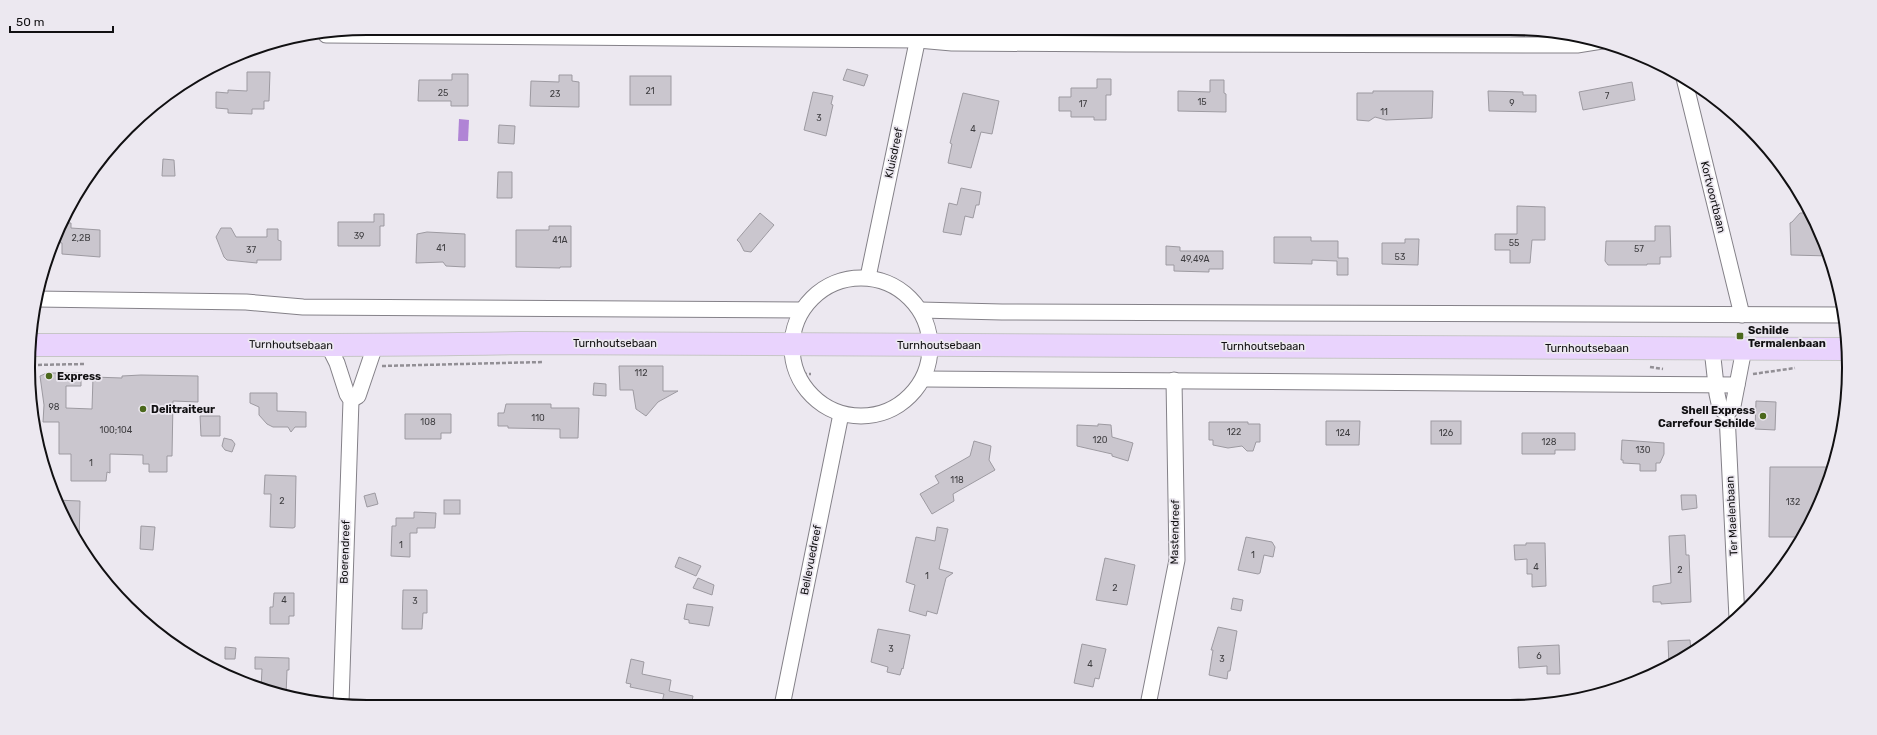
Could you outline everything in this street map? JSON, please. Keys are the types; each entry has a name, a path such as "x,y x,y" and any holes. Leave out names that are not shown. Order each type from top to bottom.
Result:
{"main road":[{"name":"Turnhoutsebaan","path":"36,345 375,346 520,343 1841,349"}],"street":[{"name":"Kluisdreef","path":"868,277 919,35"},
{"path":"923,35 952,43 1174,45 1577,45 1586,44"},
{"name":"Kortvoortbaan","path":"1686,86 1742,315"},
{"path":"868,277 888,283 901,290 907,294 920,310 928,327 931,345 925,379 913,394 892,410 867,416 841,414 824,406 810,394 804,374 793,362 791,344 794,326 801,310 814,295 830,284 848,278 868,277"},
{"path":"42,299 246,302 303,307 801,310"},
{"path":"920,310 1010,312 1838,315"},
{"name":"Boerendreef","path":"328,345 337,363 347,394 351,400 341,699"},
{"path":"351,400 358,396 375,346"},
{"name":"Ter Maelenbaan","path":"1712,349 1715,384 1720,408 1727,414"},
{"name":"Ter Maelenbaan","path":"1737,610 1727,414 1733,406 1744,349"},
{"path":"925,379 1737,385"},
{"name":"Mastendreef","path":"1149,700 1177,560 1174,380"},
{"name":"Bellevuedreef","path":"783,700 841,414"}],"shaded area":[{"path":"459,119 469,120 468,141 458,141"}],"building":[{"path":"847,69 868,75 864,86 843,80"},
{"path":"247,72 270,72 269,101 264,101 264,109 252,109 252,114 228,113 228,109 216,108 216,92 228,93 228,90 247,91"},
{"path":"452,74 468,74 468,106 451,106 451,101 418,101 419,80 452,80"},
{"path":"559,75 572,75 572,81 579,82 579,107 530,106 531,81 559,82"},
{"path":"630,76 671,76 671,105 630,105"},
{"path":"1097,79 1111,79 1111,95 1106,95 1106,120 1094,120 1094,117 1071,117 1071,111 1059,111 1059,97 1071,97 1071,88 1097,88"},
{"path":"1210,80 1224,80 1226,112 1178,111 1178,91 1210,92"},
{"path":"1632,82 1635,100 1583,110 1579,92"},
{"path":"1373,91 1433,91 1432,118 1386,120 1375,117 1369,121 1357,120 1357,93 1373,93"},
{"path":"1488,91 1523,92 1523,95 1536,95 1536,112 1489,111"},
{"path":"813,92 833,96 831,104 833,105 826,136 804,130"},
{"path":"963,93 999,101 992,134 981,132 971,168 948,163 952,144 950,143"},
{"path":"499,125 515,126 514,144 498,143"},
{"path":"163,159 174,160 175,176 162,176"},
{"path":"498,172 512,172 512,198 497,198"},
{"path":"961,188 981,192 979,205 976,205 973,218 965,216 961,235 943,232 949,203 957,205"},
{"path":"1517,206 1545,207 1545,240 1532,240 1530,263 1510,263 1510,250 1495,250 1495,234 1517,234"},
{"path":"760,213 774,225 751,252 744,251 737,240"},
{"path":"1800,213 1804,213 1817,240 1822,256 1791,255 1790,223"},
{"path":"374,214 384,214 384,226 380,226 380,246 338,246 338,222 374,222"},
{"path":"68,223 71,223 71,228 100,230 100,257 62,254 62,243 59,243"},
{"path":"549,226 571,226 571,267 516,267 516,230 549,230"},
{"path":"1655,226 1670,226 1671,257 1660,257 1660,264 1608,265 1605,261 1606,241 1655,241"},
{"path":"221,228 231,228 236,237 267,237 267,229 278,229 278,240 281,241 281,260 257,260 257,263 227,260 224,257 216,237"},
{"path":"427,232 465,234 465,267 446,266 443,262 416,263 417,234"},
{"path":"1274,237 1311,237 1311,241 1338,241 1338,258 1348,258 1348,275 1337,275 1337,261 1312,260 1312,264 1274,263"},
{"path":"1405,239 1419,239 1418,265 1382,264 1382,243 1405,243"},
{"path":"1166,246 1180,247 1180,251 1223,251 1223,269 1209,269 1209,272 1174,271 1174,265 1166,265"},
{"path":"619,366 663,366 663,391 678,391 658,402 646,416 636,409 633,390 620,390"},
{"path":"47,373 81,373 81,386 66,386 66,408 92,409 93,377 122,378 122,376 141,375 198,376 198,402 173,401 172,456 167,456 167,472 149,472 149,464 143,464 143,455 110,454 110,473 107,472 106,481 71,481 71,454 59,454 59,422 43,422 44,405 40,376"},
{"path":"594,383 606,384 606,396 593,395"},
{"path":"250,393 277,393 277,411 306,412 306,427 295,427 291,432 288,427 273,427 267,424 259,415 259,407 250,403"},
{"path":"1756,401 1776,402 1775,430 1755,429"},
{"path":"506,404 551,404 551,408 579,408 578,438 560,438 560,429 508,428 508,426 498,426 498,413 504,413"},
{"path":"405,414 451,414 451,433 441,433 441,439 405,439"},
{"path":"200,416 220,416 220,436 201,436"},
{"path":"1326,421 1360,421 1359,445 1326,445"},
{"path":"1431,421 1461,421 1461,444 1431,444"},
{"path":"1209,422 1248,422 1248,424 1260,424 1260,442 1256,442 1253,451 1247,451 1242,446 1228,448 1213,445 1213,440 1209,440"},
{"path":"1098,424 1111,425 1112,437 1133,443 1128,461 1112,456 1112,454 1077,446 1077,425 1098,426"},
{"path":"1522,433 1575,433 1575,450 1555,450 1555,454 1522,454"},
{"path":"224,438 232,440 235,444 232,452 225,450 222,446"},
{"path":"1622,440 1664,443 1664,454 1660,463 1656,463 1656,471 1640,471 1640,464 1623,463 1623,460 1621,460"},
{"path":"974,441 991,446 989,460 995,470 953,494 954,501 932,514 920,494 939,483 935,476 970,456"},
{"path":"1770,467 1826,467 1817,495 1808,515 1795,537 1769,537"},
{"path":"265,475 296,476 295,527 270,527 271,494 264,494"},
{"path":"375,493 378,504 367,507 364,496"},
{"path":"1681,495 1696,495 1697,508 1682,510"},
{"path":"62,500 80,501 79,533"},
{"path":"444,500 460,500 460,514 444,514"},
{"path":"414,512 436,513 435,528 417,528 417,533 410,533 410,557 391,556 392,526 396,526 396,518 414,518"},
{"path":"141,526 155,527 153,550 140,549"},
{"path":"937,527 948,529 939,569 953,573 946,578 937,614 927,611 926,616 909,611 915,585 906,582 916,537 935,541"},
{"path":"1685,535 1686,555 1689,555 1691,602 1661,604 1661,602 1653,602 1653,586 1671,583 1669,536"},
{"path":"1246,537 1272,542 1275,547 1273,557 1264,555 1260,573 1258,574 1238,570"},
{"path":"1526,543 1545,543 1546,586 1532,587 1532,574 1527,574 1527,559 1515,560 1514,545 1526,545"},
{"path":"679,557 701,566 696,576 675,567"},
{"path":"1105,558 1135,565 1127,605 1096,600"},
{"path":"698,578 714,585 712,595 693,588"},
{"path":"403,590 427,590 427,613 423,613 422,629 402,629"},
{"path":"274,593 294,593 294,616 289,616 289,624 270,624 270,607 273,607"},
{"path":"1233,598 1243,600 1241,611 1231,609"},
{"path":"687,604 713,607 709,626 689,623 689,620 684,619"},
{"path":"1218,627 1237,631 1230,671 1228,671 1227,679 1209,675 1213,650 1211,650"},
{"path":"878,629 910,635 903,669 902,668 900,675 887,672 888,667 871,662"},
{"path":"1690,640 1691,646 1669,659 1668,641"},
{"path":"1082,644 1106,649 1099,679 1095,678 1093,687 1074,683"},
{"path":"1559,645 1560,674 1547,674 1547,666 1519,668 1518,647"},
{"path":"225,647 236,648 235,659 225,659"},
{"path":"255,657 289,658 286,690 261,682 262,669 255,669"},
{"path":"631,659 644,662 642,674 671,680 669,691 693,696 692,700 662,700 664,694 630,687 631,684 626,683"}],"place":[{"name":"Schilde Termalenbaan","path":"1740,336"},
{"name":"Express","path":"49,376"},
{"name":"Delitraiteur","path":"143,409"},
{"name":"Shell Express Carrefour Schilde","path":"1763,416"}]}
